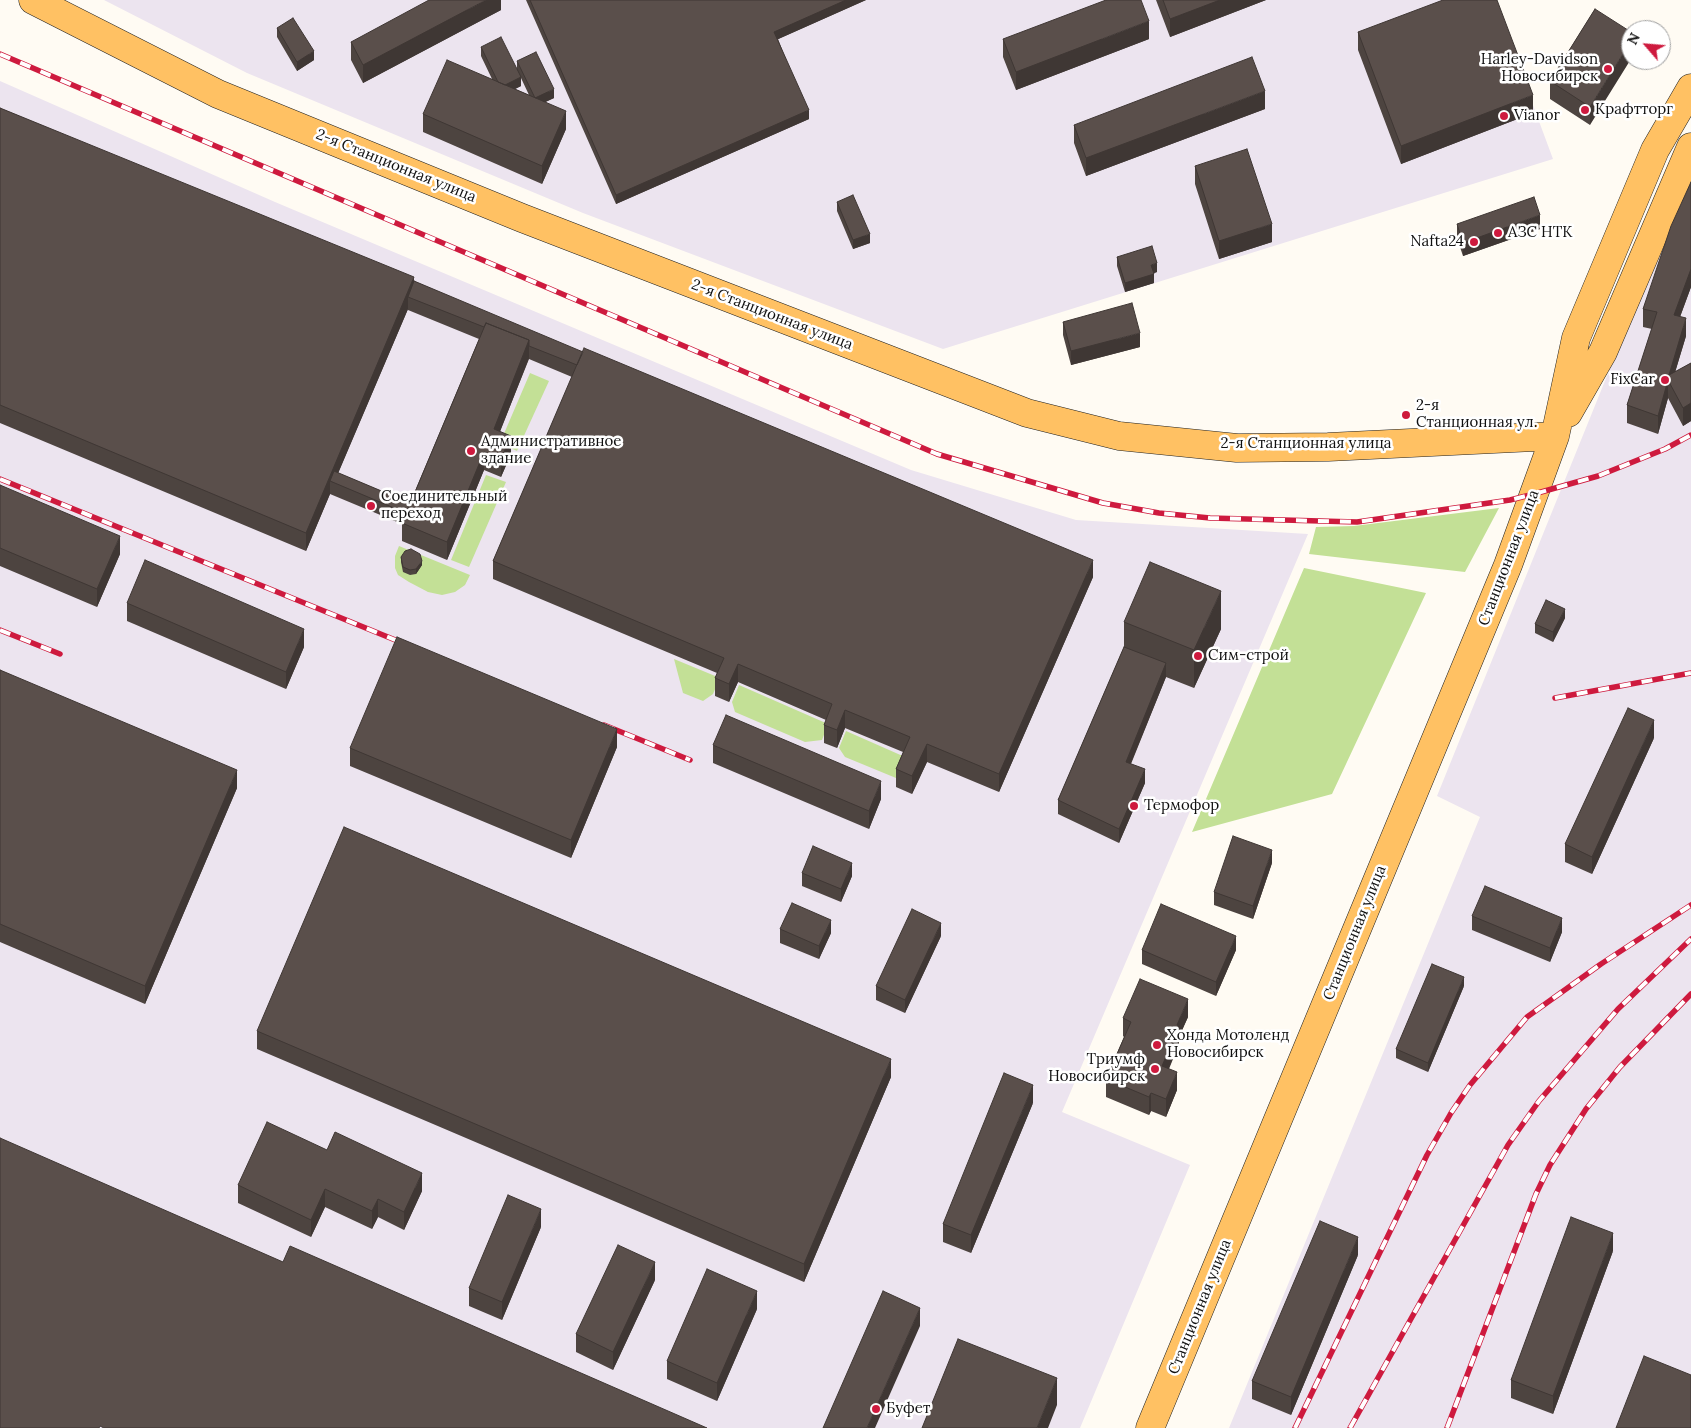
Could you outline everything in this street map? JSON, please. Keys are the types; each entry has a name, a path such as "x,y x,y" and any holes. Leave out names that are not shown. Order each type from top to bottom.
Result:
{"main road":[{"name":"2-я Станционная улица","path":"32,0 218,94 522,218 1027,413 1119,436 1237,448 1328,447 1555,436"},
{"name":"Станционная улица","path":"1150,1428 1502,578 1555,436 1576,338 1655,150 1691,88"},
{"name":"Станционная улица","path":"1555,436 1603,352 1691,147"}],"shaded area":[{"path":"104,0 1494,0 1553,159 943,349 583,213 247,73"},
{"path":"0,81 275,202 911,470 1076,520 1308,534 1062,1112 1190,1165 1080,1428 0,1428"},
{"path":"1691,183 1691,1428 1229,1428 1480,817 1437,796 1647,277"}],"green space":[{"path":"530,373 549,381 517,451 500,443"},
{"path":"486,475 506,482 469,567 451,560"},
{"path":"1499,508 1465,572 1309,554 1316,527 1354,526"},
{"path":"399,546 470,575 465,585 455,592 442,595 428,592 398,575 395,568 395,556"},
{"path":"1304,568 1426,593 1332,794 1192,832"},
{"path":"674,659 720,678 713,694 703,701 683,693"},
{"path":"739,685 828,724 822,740 805,742 735,712 732,702"},
{"path":"846,731 905,757 896,778 845,757 839,748"}],"building":[{"path":"429,0 486,0 363,65 351,42"},
{"path":"530,0 846,0 774,32 809,110 616,195"},
{"path":"1106,0 1141,0 1149,21 1016,72 1003,39"},
{"path":"1163,0 1220,0 1170,19"},
{"path":"1443,0 1497,0 1533,95 1401,146 1358,32"},
{"path":"1595,9 1621,26 1621,57 1590,107 1550,81"},
{"path":"293,18 314,51 297,62 277,28"},
{"path":"501,37 521,77 505,85 498,82 481,47"},
{"path":"536,52 554,89 535,98 517,61"},
{"path":"1252,57 1265,91 1086,158 1074,125"},
{"path":"447,60 566,111 542,166 423,114"},
{"path":"0,108 414,277 306,533 0,405"},
{"path":"1247,149 1272,224 1219,241 1195,166"},
{"path":"1691,182 1691,269 1674,315 1686,318 1669,375 1691,363 1691,403 1683,408 1668,380 1658,416 1627,405 1657,312 1643,309 1671,226"},
{"path":"853,195 870,234 853,240 837,202"},
{"path":"1534,197 1540,215 1463,243 1457,224"},
{"path":"1152,246 1157,263 1151,265 1154,274 1125,283 1117,257"},
{"path":"414,281 583,352 577,365 529,346 529,340 486,323 484,327 408,297"},
{"path":"1132,303 1140,333 1071,351 1063,322"},
{"name":"Административное здание","path":"486,323 529,340 494,429 511,436 501,459 484,452 447,542 402,523"},
{"path":"584,348 1093,560 999,774 927,744 912,776 896,769 910,737 845,710 837,730 824,725 832,704 738,664 729,684 715,678 724,658 493,561"},
{"path":"334,471 410,503 406,513 330,481"},
{"path":"0,485 120,536 97,589 0,548"},
{"path":"411,549 420,554 422,561 416,569 410,570 403,567 401,557 405,551"},
{"path":"145,560 304,629 286,672 127,603"},
{"path":"1150,562 1221,591 1194,650 1124,622"},
{"path":"1546,600 1565,609 1553,632 1535,624"},
{"path":"397,637 617,729 571,840 350,748"},
{"path":"1124,647 1166,663 1126,762 1145,769 1119,829 1058,800"},
{"path":"0,670 237,770 145,986 0,924"},
{"path":"1628,708 1654,720 1592,857 1565,844"},
{"path":"726,715 881,781 869,811 713,745"},
{"path":"344,827 891,1059 804,1264 257,1031"},
{"path":"1233,836 1272,850 1253,906 1214,892"},
{"path":"813,846 852,863 841,889 802,873"},
{"path":"1485,886 1562,918 1550,948 1472,916"},
{"path":"792,903 831,920 819,946 780,929"},
{"path":"1161,904 1236,936 1216,982 1142,950"},
{"path":"912,909 941,923 905,1000 876,986"},
{"path":"1432,964 1464,977 1428,1063 1396,1049"},
{"path":"1140,979 1188,999 1162,1066 1177,1072 1166,1099 1151,1093 1149,1097 1106,1079 1131,1022 1123,1018"},
{"path":"1004,1073 1033,1085 971,1235 943,1224"},
{"path":"267,1122 327,1150 335,1132 422,1173 404,1212 378,1199 372,1211 325,1189 311,1220 238,1185"},
{"path":"0,1138 283,1262 290,1246 707,1428 104,1428 100,1426 99,1428 0,1428"},
{"path":"508,1195 541,1209 502,1302 469,1288"},
{"path":"1571,1217 1613,1233 1553,1396 1511,1380"},
{"path":"1320,1221 1358,1237 1291,1397 1252,1381"},
{"path":"618,1245 655,1262 613,1352 576,1334"},
{"path":"707,1269 757,1291 717,1383 667,1361"},
{"path":"883,1291 920,1308 867,1428 823,1428"},
{"path":"958,1339 1057,1378 1037,1428 922,1428"},
{"path":"1644,1356 1691,1375 1691,1428 1616,1428"}],"railway":[{"path":"0,54 937,454 1103,503 1159,513 1210,518 1357,522 1510,500 1534,494 1598,476 1665,449 1691,435"},
{"path":"0,479 410,646"},
{"path":"0,630 60,654"},
{"path":"1555,698 1691,673"},
{"path":"604,725 690,760"},
{"path":"1295,1428 1427,1155 1451,1113 1470,1085 1527,1017 1601,964 1691,905"},
{"path":"1350,1428 1508,1145 1539,1101 1618,1009 1691,939"},
{"path":"1447,1428 1536,1194 1550,1165 1586,1109 1620,1067 1691,994"}],"place":[{"name":"Harley-Davidson Новосибирск","path":"1608,69"},
{"name":"Крафтторг","path":"1585,110"},
{"name":"Vianor","path":"1504,116"},
{"name":"АЗС НТК","path":"1498,233"},
{"name":"Nafta24","path":"1474,242"},
{"name":"FixCar","path":"1665,380"},
{"name":"2-я Станционная ул.","path":"1406,415"},
{"name":"Административное здание","path":"471,451"},
{"name":"Соединительный переход","path":"371,506"},
{"name":"Сим-строй","path":"1198,656"},
{"name":"Термофор","path":"1134,806"},
{"name":"Хонда Мотоленд Новосибирск","path":"1157,1045"},
{"name":"Триумф Новосибирск","path":"1155,1069"},
{"name":"Буфет","path":"876,1409"}]}
